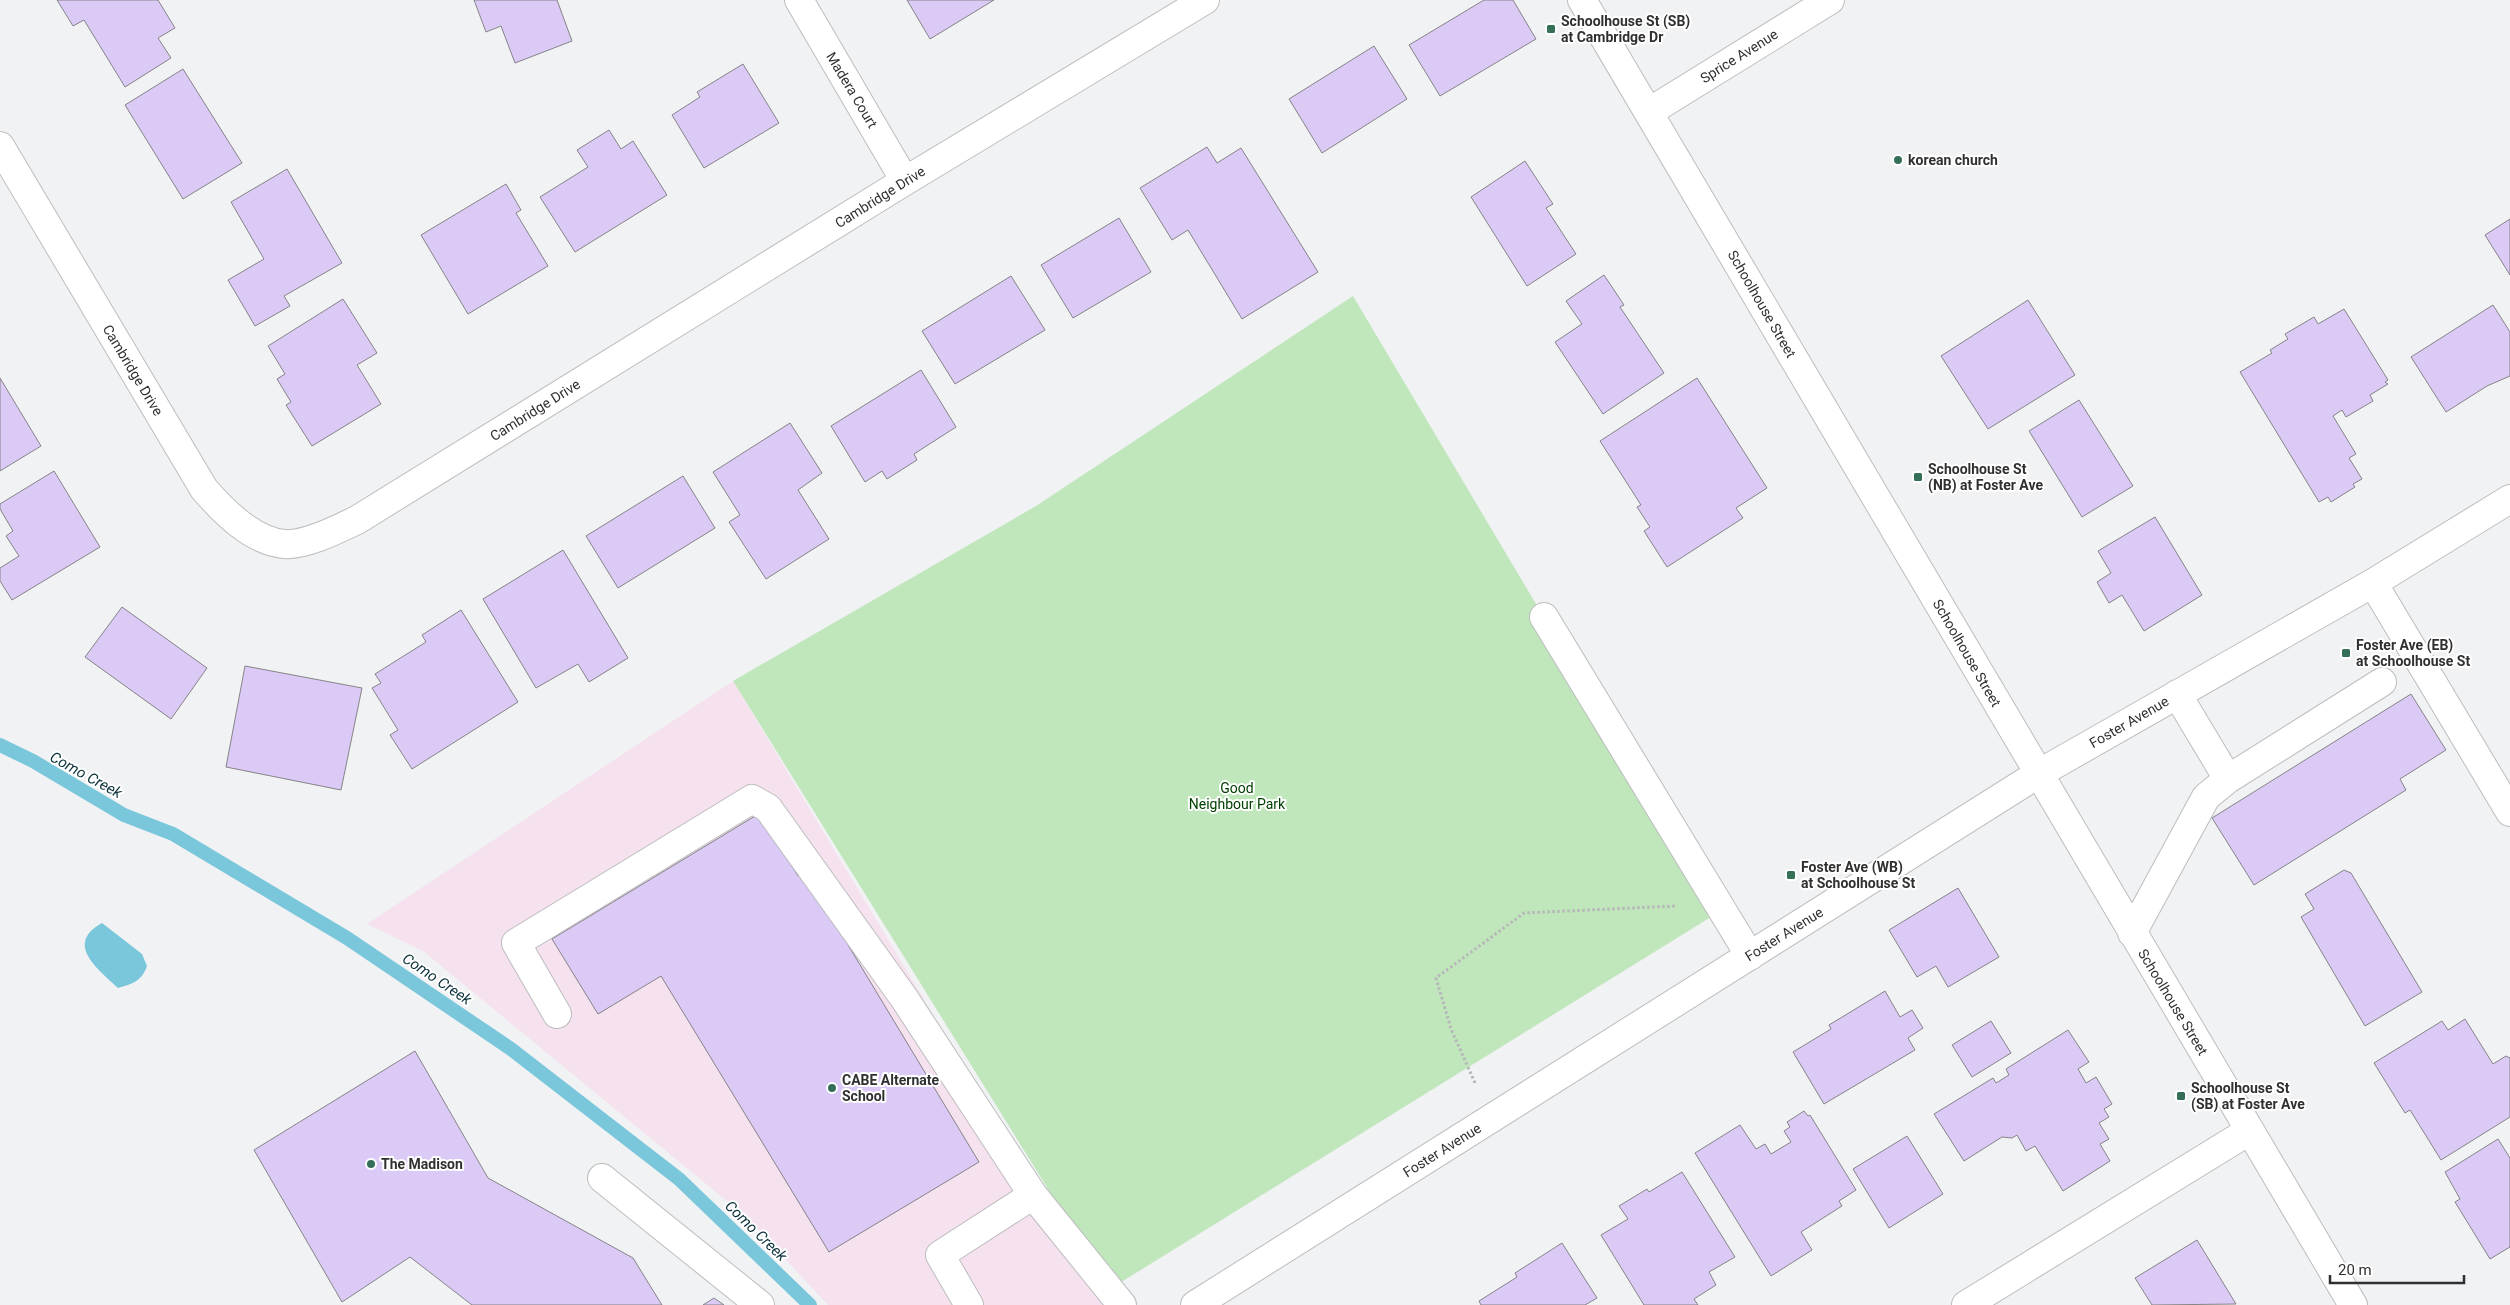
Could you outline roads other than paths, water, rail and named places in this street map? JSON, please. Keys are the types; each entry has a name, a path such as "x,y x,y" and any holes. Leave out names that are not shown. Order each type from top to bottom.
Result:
{"street":[{"name":"Madera Court","path":"799,0 906,181"},
{"name":"Cambridge Drive","path":"0,146 204,489 233,520 257,535 284,544 318,538 356,520 906,181 1205,0"},
{"name":"Schoolhouse Street","path":"1582,0 2353,1305"},
{"name":"Sprice Avenue","path":"1649,112 1830,0"},
{"name":"Foster Avenue","path":"1195,1305 2038,774 2373,582 2510,500"},
{"path":"2373,582 2510,812"},
{"path":"1544,617 1750,956"},
{"path":"2132,933 2206,797 2228,779 2382,682"},
{"path":"2177,694 2228,779"},
{"path":"557,1014 516,943 752,799 768,808 904,998 1033,1195 1122,1305"},
{"path":"1966,1305 2249,1131"},
{"path":"602,1178 760,1305"},
{"path":"969,1305 940,1255 1033,1195"}],"water":[{"path":"102,923 142,954 147,966 142,975 132,983 118,988 94,965 88,956 85,948 86,939 91,931"}],"waterway":[{"name":"Como Creek","path":"0,745 33,761 124,815 173,834 347,938 511,1049 679,1179 810,1305"}],"place":[{"name":"Schoolhouse St (SB) at Cambridge Dr","path":"1551,29"},
{"name":"korean church","path":"1898,160"},
{"name":"Schoolhouse St (NB) at Foster Ave","path":"1918,477"},
{"name":"Foster Ave (EB) at Schoolhouse St","path":"2346,653"},
{"name":"Foster Ave (WB) at Schoolhouse St","path":"1791,875"},
{"name":"CABE Alternate School","path":"832,1088"},
{"name":"Schoolhouse St (SB) at Foster Ave","path":"2181,1096"},
{"name":"The Madison","path":"371,1164"}],"park label":[{"name":"Good Neighbour Park","path":"1237,796"}]}
